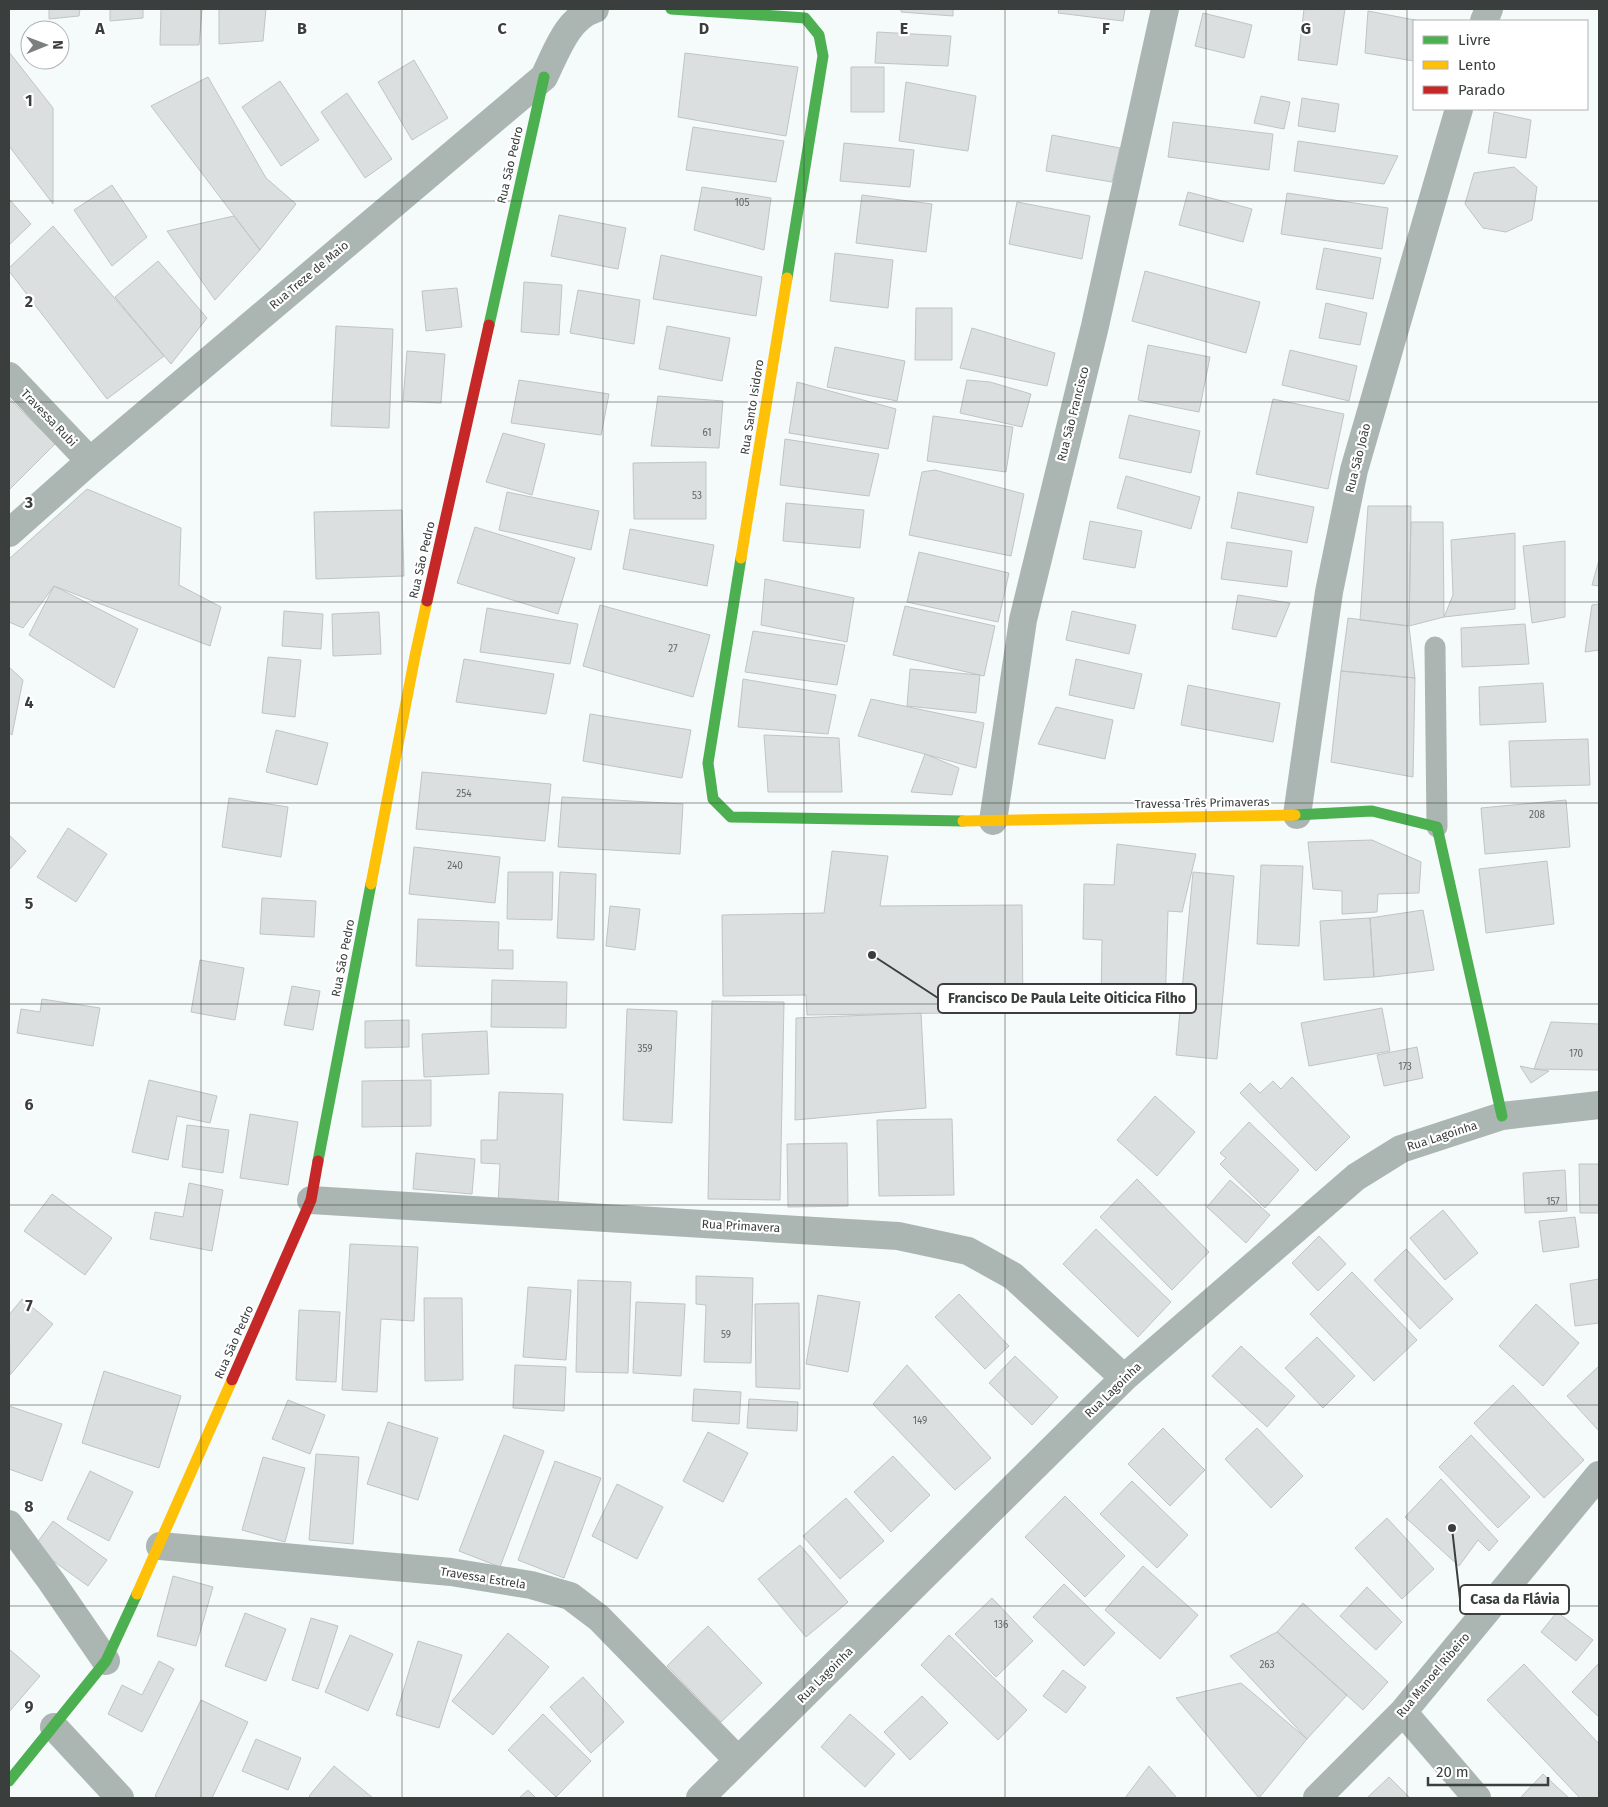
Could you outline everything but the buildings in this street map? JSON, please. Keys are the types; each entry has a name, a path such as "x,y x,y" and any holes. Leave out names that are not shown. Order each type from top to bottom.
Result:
{"street":[{"name":"Rua Treze de Maio","path":"9,533 90,461 544,78 571,24 588,11 595,9"},
{"name":"Rua Santo Isidoro","path":"671,9 805,18 819,35 823,56 708,763"},
{"name":"Rua São Francisco","path":"993,821 1023,620 1094,326 1165,9"},
{"name":"Rua São Pedro","path":"9,1781 106,1661 160,1546 311,1200 415,656 544,78"},
{"name":"Rua São João","path":"1297,815 1329,592 1354,470 1459,110"},
{"name":"Travessa Rubi","path":"9,376 90,461"},
{"name":"Travessa Três Primaveras","path":"708,763 713,799 731,817 993,821 1297,815 1372,811 1437,827"},
{"path":"1437,827 1502,1116"},
{"name":"Rua Lagoinha","path":"700,1798 1124,1378 1356,1177 1401,1149 1502,1116 1599,1105"},
{"name":"Rua Primavera","path":"311,1200 898,1236 968,1251 1013,1276 1124,1378"},
{"name":"Rua Manoel Ribeiro","path":"1317,1798 1403,1712 1599,1475"},
{"path":"9,1524 106,1661"},
{"name":"Travessa Estrela","path":"160,1546 451,1572 531,1585 570,1596 599,1618 738,1760"},
{"path":"1403,1712 1477,1798"},
{"path":"54,1726 120,1798"}],"lane":[{"path":"1435,647 1437,827"}],"traffic: fast":[{"path":"671,9 805,18 819,35 823,56 787,278"},
{"path":"489,325 544,77"},
{"path":"741,558 708,763 713,799 731,817 963,821"},
{"path":"1295,815 1372,811 1437,827 1502,1116"},
{"path":"318,1161 371,884"},
{"path":"9,1781 106,1661 137,1594"}],"traffic: slow":[{"path":"741,558 787,278"},
{"path":"371,884 427,601"},
{"path":"963,821 1295,815"},
{"path":"137,1594 232,1380"}],"traffic: jam":[{"path":"427,601 489,325"},
{"path":"232,1380 311,1200 318,1161"}],"place":[{"name":"Francisco De Paula Leite Oiticica Filho","path":"872,955"},
{"name":"Casa da Flávia","path":"1452,1528"}]}
